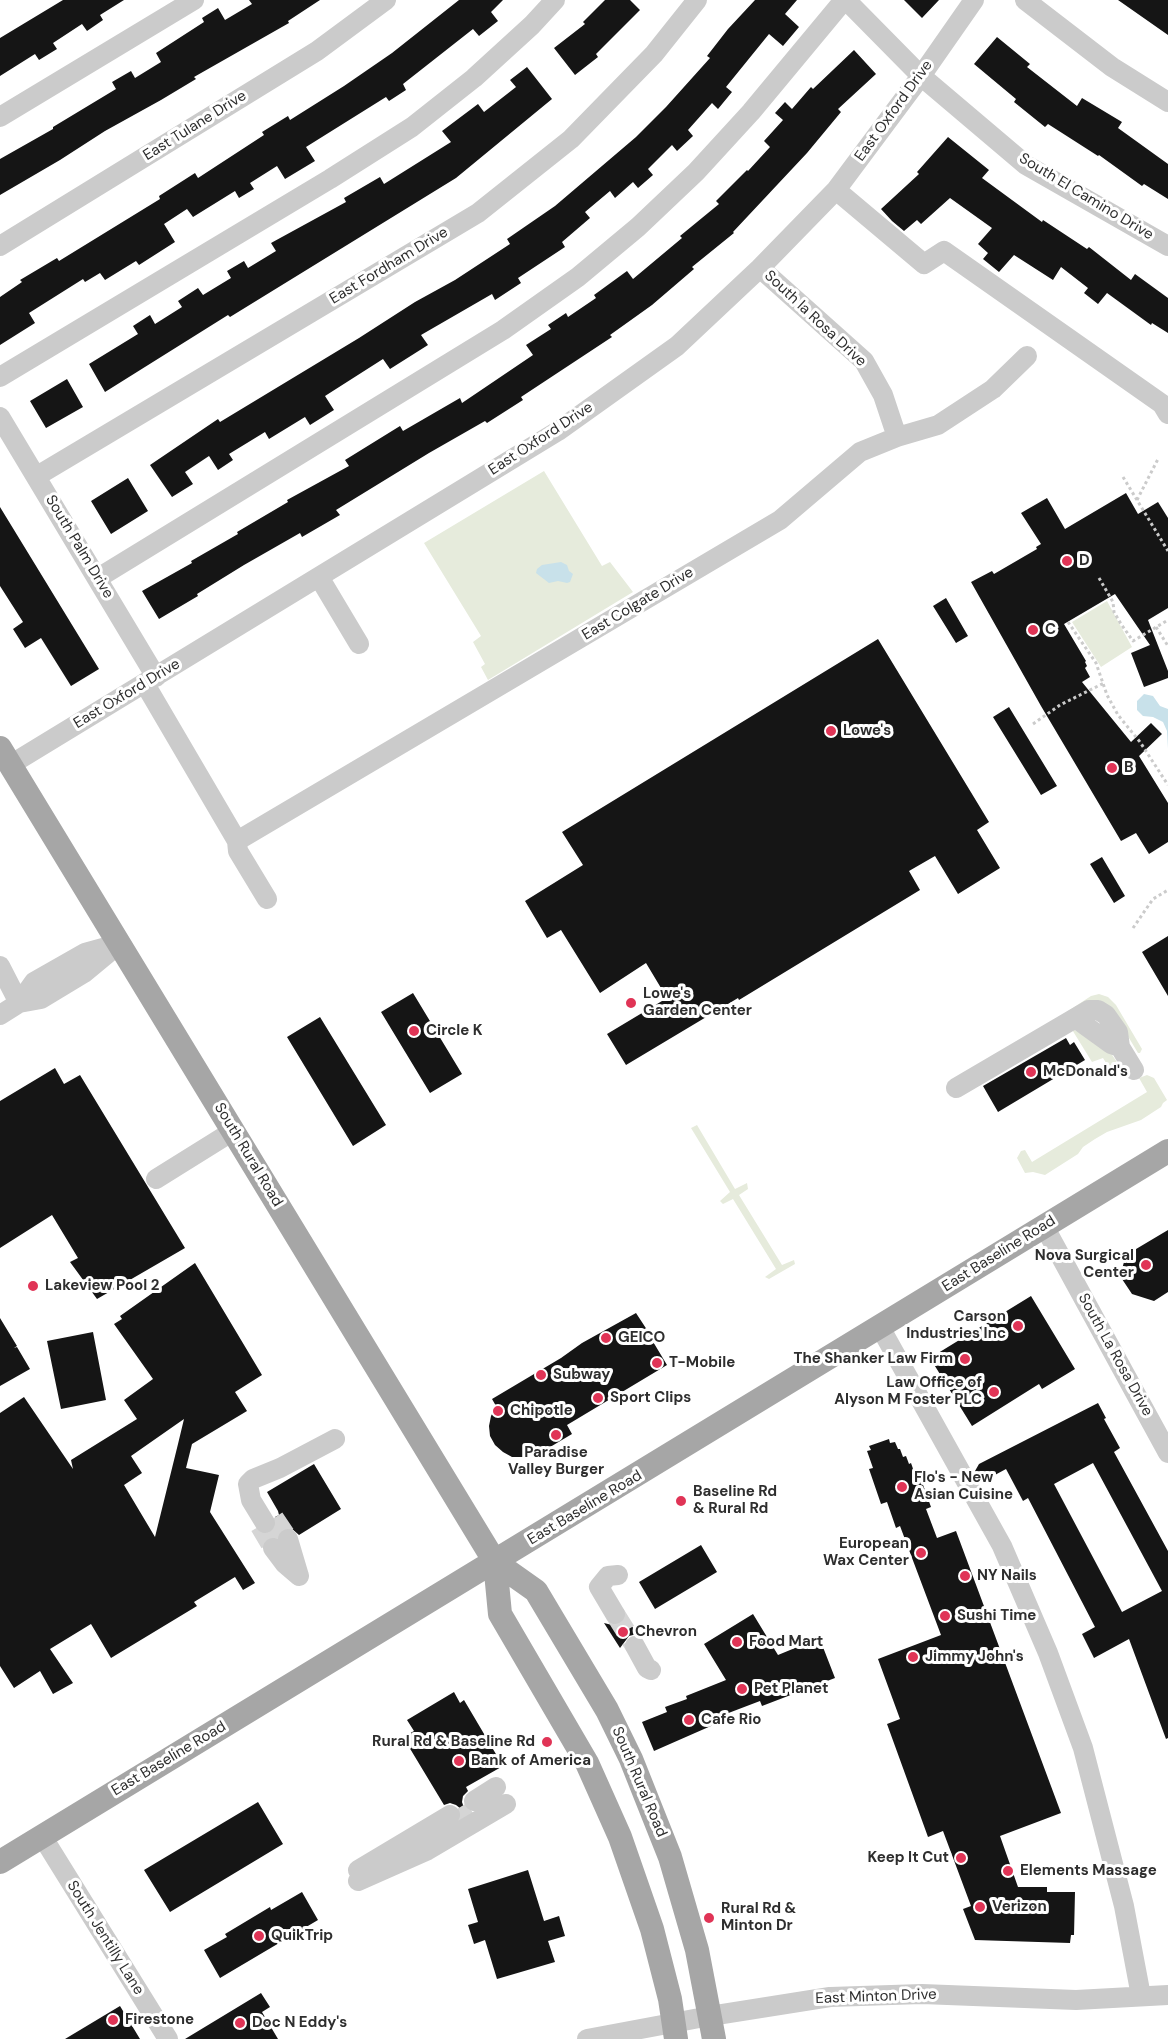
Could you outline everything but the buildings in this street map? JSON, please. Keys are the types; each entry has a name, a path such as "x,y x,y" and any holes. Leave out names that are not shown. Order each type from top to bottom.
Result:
{"main road":[{"name":"South Rural Road","path":"5,757 495,1562 536,1591 619,1733 670,1857 697,1950 712,2027"},
{"name":"East Baseline Road","path":"0,1862 1168,1151"},
{"name":"South Rural Road","path":"495,1562 500,1614 587,1763 620,1837 652,1929 670,1999 675,2031"}],"street":[{"path":"0,117 194,0"},
{"name":"East Tulane Drive","path":"0,246 317,51 386,0"},
{"path":"0,377 330,179 412,127 474,78 532,25 555,0"},
{"name":"East Fordham Drive","path":"37,476 478,213 571,139 654,54 696,0"},
{"path":"98,578 503,330 578,277 638,227 696,172 759,103 845,0"},
{"name":"South El Camino Drive","path":"845,0 921,76 1026,165 1168,246"},
{"name":"East Oxford Drive","path":"5,757 151,681 567,424 677,346 760,268 836,190 974,0"},
{"path":"1025,0 1112,66 1168,102"},
{"path":"836,190 924,264 944,251 1162,404 1168,414"},
{"name":"South la Rosa Drive","path":"760,268 864,361 883,395 897,437"},
{"name":"East Colgate Drive","path":"237,841 780,520 860,452 897,437 938,425 993,389 1027,356"},
{"name":"South Palm Drive","path":"0,417 98,578 237,841 238,851 267,899"},
{"path":"319,578 359,644"},
{"path":"0,1015 19,1003 41,999 89,969 119,944"},
{"path":"0,966 19,1003"},
{"path":"956,1088 1089,1010 1098,1010 1106,1015 1118,1032 1120,1047 1134,1070"},
{"path":"156,1179 233,1131"},
{"name":"South La Rosa Drive","path":"1044,1226 1168,1453"},
{"path":"880,1327 1002,1546 1048,1653 1083,1748 1124,1906 1141,1996"},
{"path":"266,1522 260,1494 248,1490 248,1484 253,1479 280,1468 335,1439"},
{"path":"280,1543 285,1564 299,1576"},
{"path":"615,1614 599,1587 608,1576 618,1575"},
{"path":"634,1646 647,1668 651,1670"},
{"path":"452,1819 356,1877 429,1850 501,1795 476,1804"},
{"name":"South Jentilly Lane","path":"42,1836 168,2039"},
{"name":"East Minton Drive","path":"587,2039 712,2027 830,1996 922,1994 1076,2000 1168,1995"}],"path":[{"path":"1137,500 1158,459"},
{"path":"1123,477 1168,551"},
{"path":"1099,578 1113,602 1114,612 1132,641 1168,620"},
{"path":"1068,622 1096,663 1107,695 1118,715 1140,741 1168,785"},
{"path":"1156,627 1168,646"},
{"path":"1033,724 1060,705 1104,683"},
{"path":"1133,928 1153,899 1168,890"}],"shaded area":[{"path":"544,471 602,566 610,562 633,592 488,680 481,667 485,664 473,642 481,636 424,543"},
{"path":"1107,601 1132,647 1101,667 1072,622"},
{"path":"1099,994 1108,997 1116,1005 1142,1049 1140,1053 1114,1013 1066,1015 1065,1013 1091,996"},
{"path":"1071,1028 1108,1049 1119,1065 1111,1071 1103,1058 1092,1062"},
{"path":"1147,1075 1154,1078 1167,1100 1161,1107 1141,1120 1107,1132 1095,1139 1083,1147 1078,1154 1045,1175 1025,1173 1017,1158 1021,1151 1025,1150 1032,1162 1147,1092 1139,1078"},
{"path":"697,1125 735,1189 747,1183 748,1189 739,1195 782,1265 794,1260 795,1264 769,1279 765,1277 776,1269 733,1199 723,1204 720,1201 730,1192 691,1128"}],"water":[{"path":"561,562 567,565 573,574 570,582 549,583 536,573 542,565"},
{"path":"1144,694 1153,696 1160,706 1168,709 1168,749 1167,731 1163,722 1153,717 1143,716 1137,710 1137,701"}],"tunnel":[{"path":"274,1518 288,1539"},
{"path":"260,1526 273,1548"},
{"path":"615,1614 635,1646"},
{"path":"455,1822 478,1808"}],"place":[{"name":"D","path":"1067,561"},
{"name":"C","path":"1033,630"},
{"name":"Lowe's","path":"831,731"},
{"name":"B","path":"1112,768"},
{"name":"Lowe's Garden Center","path":"631,1003"},
{"name":"Circle K","path":"414,1031"},
{"name":"McDonald's","path":"1031,1072"},
{"name":"Nova Surgical Center","path":"1146,1265"},
{"name":"Lakeview Pool 2","path":"33,1286"},
{"name":"Carson Industries Inc","path":"1018,1326"},
{"name":"GEICO","path":"606,1338"},
{"name":"The Shanker Law Firm","path":"965,1359"},
{"name":"T-Mobile","path":"657,1363"},
{"name":"Subway","path":"541,1375"},
{"name":"Law Office of Alyson M Foster PLC","path":"994,1392"},
{"name":"Sport Clips","path":"598,1398"},
{"name":"Chipotle","path":"498,1411"},
{"name":"Paradise Valley Burger","path":"556,1435"},
{"name":"Flo's - New Asian Cuisine","path":"902,1487"},
{"name":"Baseline Rd & Rural Rd","path":"681,1501"},
{"name":"European Wax Center","path":"921,1553"},
{"name":"NY Nails","path":"965,1576"},
{"name":"Sushi Time","path":"945,1616"},
{"name":"Chevron","path":"623,1632"},
{"name":"Food Mart","path":"737,1642"},
{"name":"Jimmy John's","path":"913,1657"},
{"name":"Pet Planet","path":"742,1689"},
{"name":"Cafe Rio","path":"689,1720"},
{"name":"Rural Rd & Baseline Rd","path":"547,1742"},
{"name":"Bank of America","path":"459,1761"},
{"name":"Keep It Cut","path":"961,1858"},
{"name":"Elements Massage","path":"1008,1871"},
{"name":"Verizon","path":"980,1907"},
{"name":"Rural Rd & Minton Dr","path":"709,1918"},
{"name":"QuikTrip","path":"259,1936"},
{"name":"Firestone","path":"113,2020"},
{"name":"Doc N Eddy's","path":"240,2023"}]}
